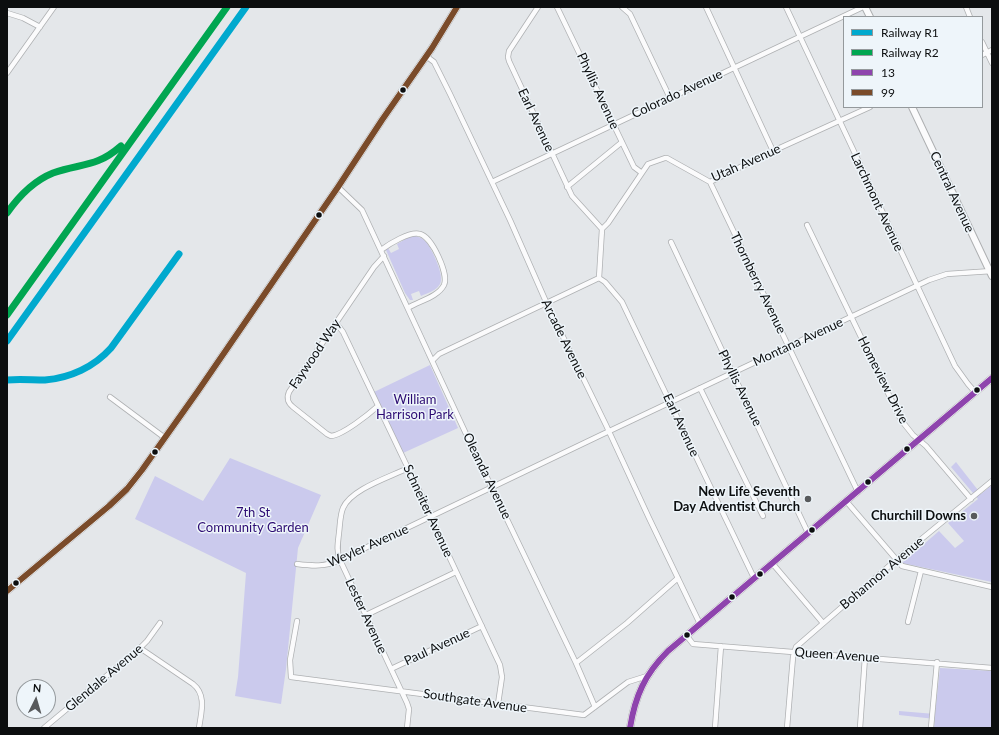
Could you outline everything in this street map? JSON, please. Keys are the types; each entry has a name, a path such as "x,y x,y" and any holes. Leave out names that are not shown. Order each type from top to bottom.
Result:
{"main road":[{"path":"7,590 120,495 142,470 439,39 457,7"},
{"path":"630,728 636,700 647,676 660,659 975,392 991,382"}],"street":[{"path":"7,73 54,7"},
{"name":"Earl Avenue","path":"538,7 509,51 508,57 513,73 567,187 572,196 602,229"},
{"name":"Phyllis Avenue","path":"558,7 634,167 642,173"},
{"path":"622,7 630,14 670,98"},
{"path":"706,7 773,151"},
{"name":"Larchmont Avenue","path":"786,7 955,366 975,392"},
{"path":"864,7 869,16"},
{"name":"Colorado Avenue","path":"845,16 864,7"},
{"path":"7,13 23,18 40,27"},
{"name":"Colorado Avenue","path":"492,182 843,17"},
{"path":"987,52 992,63"},
{"name":"Arcade Avenue","path":"426,56 434,62 492,182 547,304 700,624"},
{"name":"Utah Avenue","path":"602,229 608,223 648,164 665,158 710,182 773,151 868,108"},
{"name":"Central Avenue","path":"912,108 991,273"},
{"path":"567,187 622,142"},
{"name":"Thornberry Avenue","path":"710,182 858,492"},
{"name":"Oleanda Avenue","path":"338,187 362,210 467,436 493,487 576,663 595,708"},
{"name":"Homeview Drive","path":"807,225 901,420 913,435 926,446 971,499"},
{"path":"433,360 439,354 599,278 602,229"},
{"path":"381,250 411,234 420,234 429,241 444,271 445,282 439,291 408,308"},
{"name":"Phyllis Avenue","path":"671,242 808,533"},
{"name":"Faywood Way","path":"378,406 365,417 340,433 332,436 327,434 299,412 288,402 287,398 289,392 374,267 384,256"},
{"name":"Montana Avenue","path":"609,431 936,277 946,274 991,273"},
{"name":"Earl Avenue","path":"599,278 606,282 622,302 754,578"},
{"name":"Schneiter Avenue","path":"336,323 343,332 502,670 498,704"},
{"path":"700,388 763,516"},
{"path":"110,398 165,438"},
{"name":"Weyler Avenue","path":"297,564 320,566 340,560 609,431"},
{"name":"Lester Avenue","path":"406,728 408,709 340,560 338,552 341,514 347,500 360,491 408,468"},
{"name":"Bohannon Avenue","path":"794,652 800,642 992,481"},
{"path":"846,501 902,566 992,587"},
{"path":"772,564 823,623"},
{"path":"908,622 921,570"},
{"path":"366,615 456,572"},
{"path":"576,663 627,623 678,578"},
{"name":"Southgate Avenue","path":"297,621 290,660 290,677 584,715 628,682 647,676"},
{"name":"Glendale Avenue","path":"44,728 140,648 160,623"},
{"name":"Paul Avenue","path":"391,669 482,626"},
{"name":"Queen Avenue","path":"686,636 693,644 937,662 992,668"},
{"path":"715,728 721,646"},
{"path":"140,648 193,684 202,694 199,728"},
{"path":"787,728 794,652"},
{"path":"860,728 865,657"},
{"path":"931,728 937,662"}],"green space":[{"path":"415,236 423,239 429,245 437,263 441,280 439,286 435,290 421,296 419,291 411,294 413,300 410,300 405,293 386,250 388,248 391,253 399,249 397,244 409,237"},
{"name":"William Harrison Park","path":"430,365 458,428 403,453 374,392"},
{"name":"7th St Community Garden","path":"230,458 321,495 298,548 281,704 235,696 238,677 246,573 135,519 155,476 203,501"},
{"name":"Churchill Downs","path":"956,462 981,494 992,485 992,582 902,563 939,531 955,548 964,541 948,523 978,499 951,467"},
{"path":"940,668 992,671 992,728 934,728 935,719 899,715 899,711 935,714"}],"rail line":[{"name":"R2","path":"7,315 227,7"},
{"name":"R1","path":"7,341 246,7"},
{"name":"R2","path":"7,213 16,201 39,180 53,173 96,162 121,146"},
{"name":"R1","path":"7,380 54,379 72,374 97,361 111,348 179,254"}],"transit line":[{"name":"99","path":"7,591 109,506 127,489 142,470 338,187 432,48 457,7"},
{"name":"13","path":"630,728 632,716 642,686 653,668 668,651 992,378"}],"place":[{"name":"New Life Seventh Day Adventist Church","path":"808,499"},
{"name":"Churchill Downs","path":"974,516"}]}
